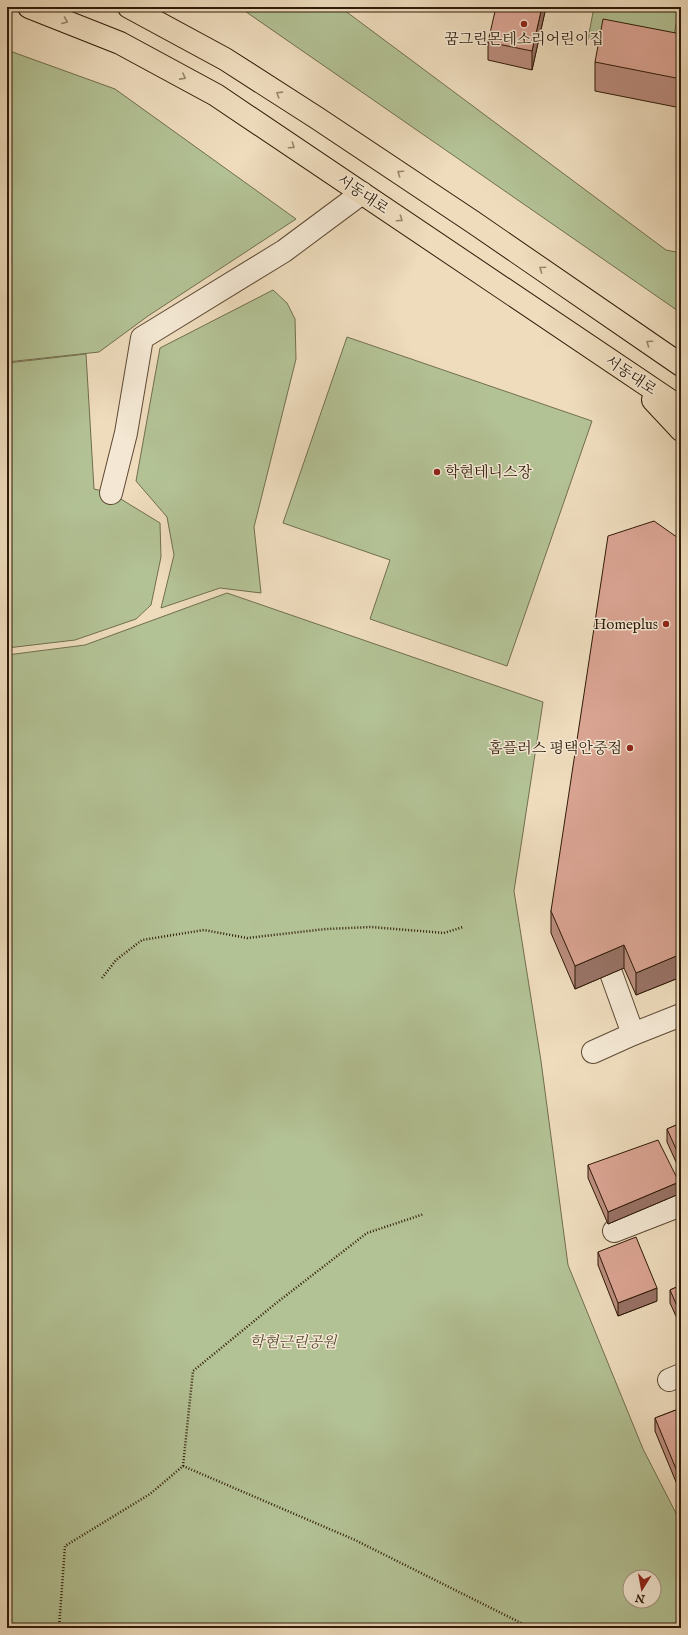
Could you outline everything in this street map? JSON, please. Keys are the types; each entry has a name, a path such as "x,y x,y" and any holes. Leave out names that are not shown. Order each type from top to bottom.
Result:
{"main road":[{"name":"서동대로","path":"29,7 120,43 216,95 681,408"},
{"path":"129,7 224,59 317,118 473,222 681,365"},
{"path":"629,374 681,430"}],"lane":[{"path":"111,493 126,433 142,338 284,251 362,193"},
{"path":"611,973 633,1034"},
{"path":"593,1052 681,1015"},
{"path":"614,1232 681,1205"}],"path":[{"path":"102,978 116,960 142,940 204,930 247,938 326,929 371,927 444,933 463,927"},
{"path":"59,1628 65,1546 150,1494 183,1466 193,1371 275,1304 367,1233 424,1214"},
{"path":"183,1466 355,1540 531,1628"}],"green space":[{"path":"239,7 340,7 666,250 681,253 681,313"},
{"path":"594,7 679,7 671,53 588,39"},
{"path":"7,50 115,89 296,219 148,316 99,352 7,362"},
{"path":"273,290 287,303 295,319 296,359 254,527 261,593 220,588 161,608 174,555 167,517 136,481 160,348"},
{"name":"학현테니스장","path":"347,337 592,421 507,666 370,619 390,560 283,523"},
{"path":"86,354 94,489 111,493 160,523 161,557 151,605 136,619 75,640 7,648 7,363"},
{"name":"학현근린공원","path":"227,593 543,702 514,891 541,1061 568,1265 643,1449 681,1523 681,1628 7,1628 7,655 85,645"}],"building":[{"name":"꿈그린몬테소리어린이집","path":"496,7 542,7 532,51 488,42"},
{"path":"603,19 681,34 681,79 595,62"},
{"name":"홈플러스 평택안중점","path":"654,521 681,540 681,954 636,973 624,945 575,966 551,911 608,536"},
{"path":"681,1123 681,1160 667,1129"},
{"path":"658,1140 679,1182 608,1212 588,1165"},
{"path":"636,1237 657,1288 618,1303 598,1252"},
{"path":"681,1285 681,1315 670,1290"},
{"path":"681,1408 681,1481 655,1418"}],"place":[{"name":"꿈그린몬테소리어린이집","path":"524,24"},
{"name":"학현테니스장","path":"437,472"},
{"name":"Homeplus","path":"666,624"},
{"name":"홈플러스 평택안중점","path":"630,748"}]}
